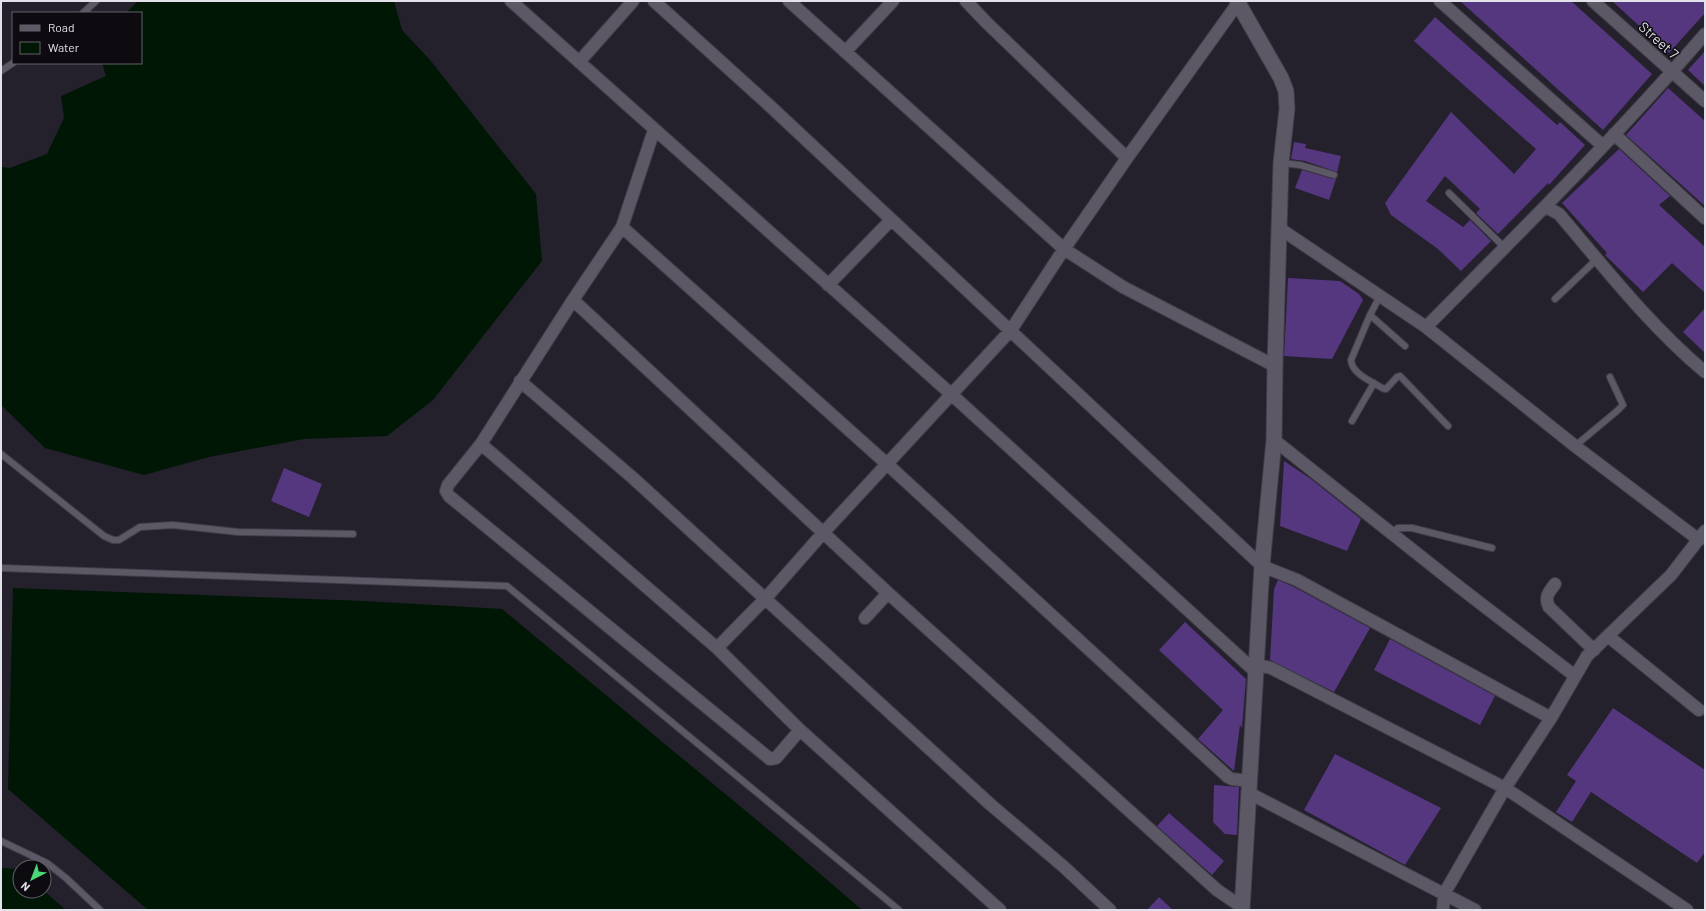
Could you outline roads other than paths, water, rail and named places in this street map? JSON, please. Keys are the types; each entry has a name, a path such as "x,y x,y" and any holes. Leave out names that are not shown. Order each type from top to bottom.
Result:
{"street":[{"path":"511,1 1257,669 1271,668 1505,788 1688,910"},
{"path":"579,62 633,1"},
{"path":"654,1 771,107 1011,330 1262,566 1297,580 1551,718"},
{"path":"789,1 1064,249 1123,287 1275,366"},
{"path":"845,52 893,1"},
{"path":"966,1 1127,158"},
{"path":"1440,1 1603,146"},
{"name":"Street 7","path":"1593,1 1705,101"},
{"path":"717,648 766,599 823,533 1011,330 1064,249 1237,2 1284,84 1287,109 1281,163 1274,440 1262,566 1242,908"},
{"path":"1426,327 1546,207 1672,73 1705,34"},
{"path":"654,130 622,227 480,444 448,485 446,490 449,496 770,759 776,758 800,730"},
{"path":"1614,134 1705,218"},
{"path":"1546,207 1559,214 1658,329 1681,352 1705,372"},
{"path":"828,285 891,220"},
{"path":"622,227 887,464 1228,777 1474,910"},
{"path":"1279,228 1426,327 1575,446 1702,535 1671,575 1587,656 1551,718 1505,788 1444,894 1442,910"},
{"path":"573,300 888,593 1217,890 1242,908"},
{"path":"520,381 633,478 991,805 1064,867 1110,910"},
{"path":"1274,440 1392,532 1458,586 1575,676"},
{"path":"480,444 717,648 800,730 1000,910"},
{"path":"1555,584 1547,596 1546,602 1549,607 1594,650"},
{"path":"865,618 888,593"},
{"path":"1608,636 1699,710"}],"lane":[{"path":"84,12 96,1"},
{"path":"1,71 12,64"},
{"path":"1281,163 1300,165 1334,175"},
{"path":"1450,194 1504,248"},
{"path":"1555,299 1597,259"},
{"path":"1380,296 1370,315 1351,360 1351,365 1354,370 1386,389 1397,377 1400,376 1448,426"},
{"path":"1370,315 1405,346"},
{"path":"1575,446 1618,411 1623,405 1610,377"},
{"path":"1352,421 1374,383"},
{"path":"1,454 104,536 113,540 119,540 140,527 173,525 238,532 354,534"},
{"path":"1392,532 1398,528 1412,528 1492,548"},
{"path":"1,568 507,586 899,910"},
{"path":"1,841 47,863 66,878 100,910"}],"water":[{"path":"138,1 394,1 402,30 430,60 536,194 542,261 433,400 387,436 304,439 209,457 144,475 45,448 1,405 1,167 10,168 47,154 64,118 61,96 106,76 102,64 142,64 142,12 127,12"},
{"path":"13,588 365,601 502,609 782,841 862,910 148,910 8,789"},
{"path":"1,868 12,869 12,899 52,898 66,910 1,910"}]}
